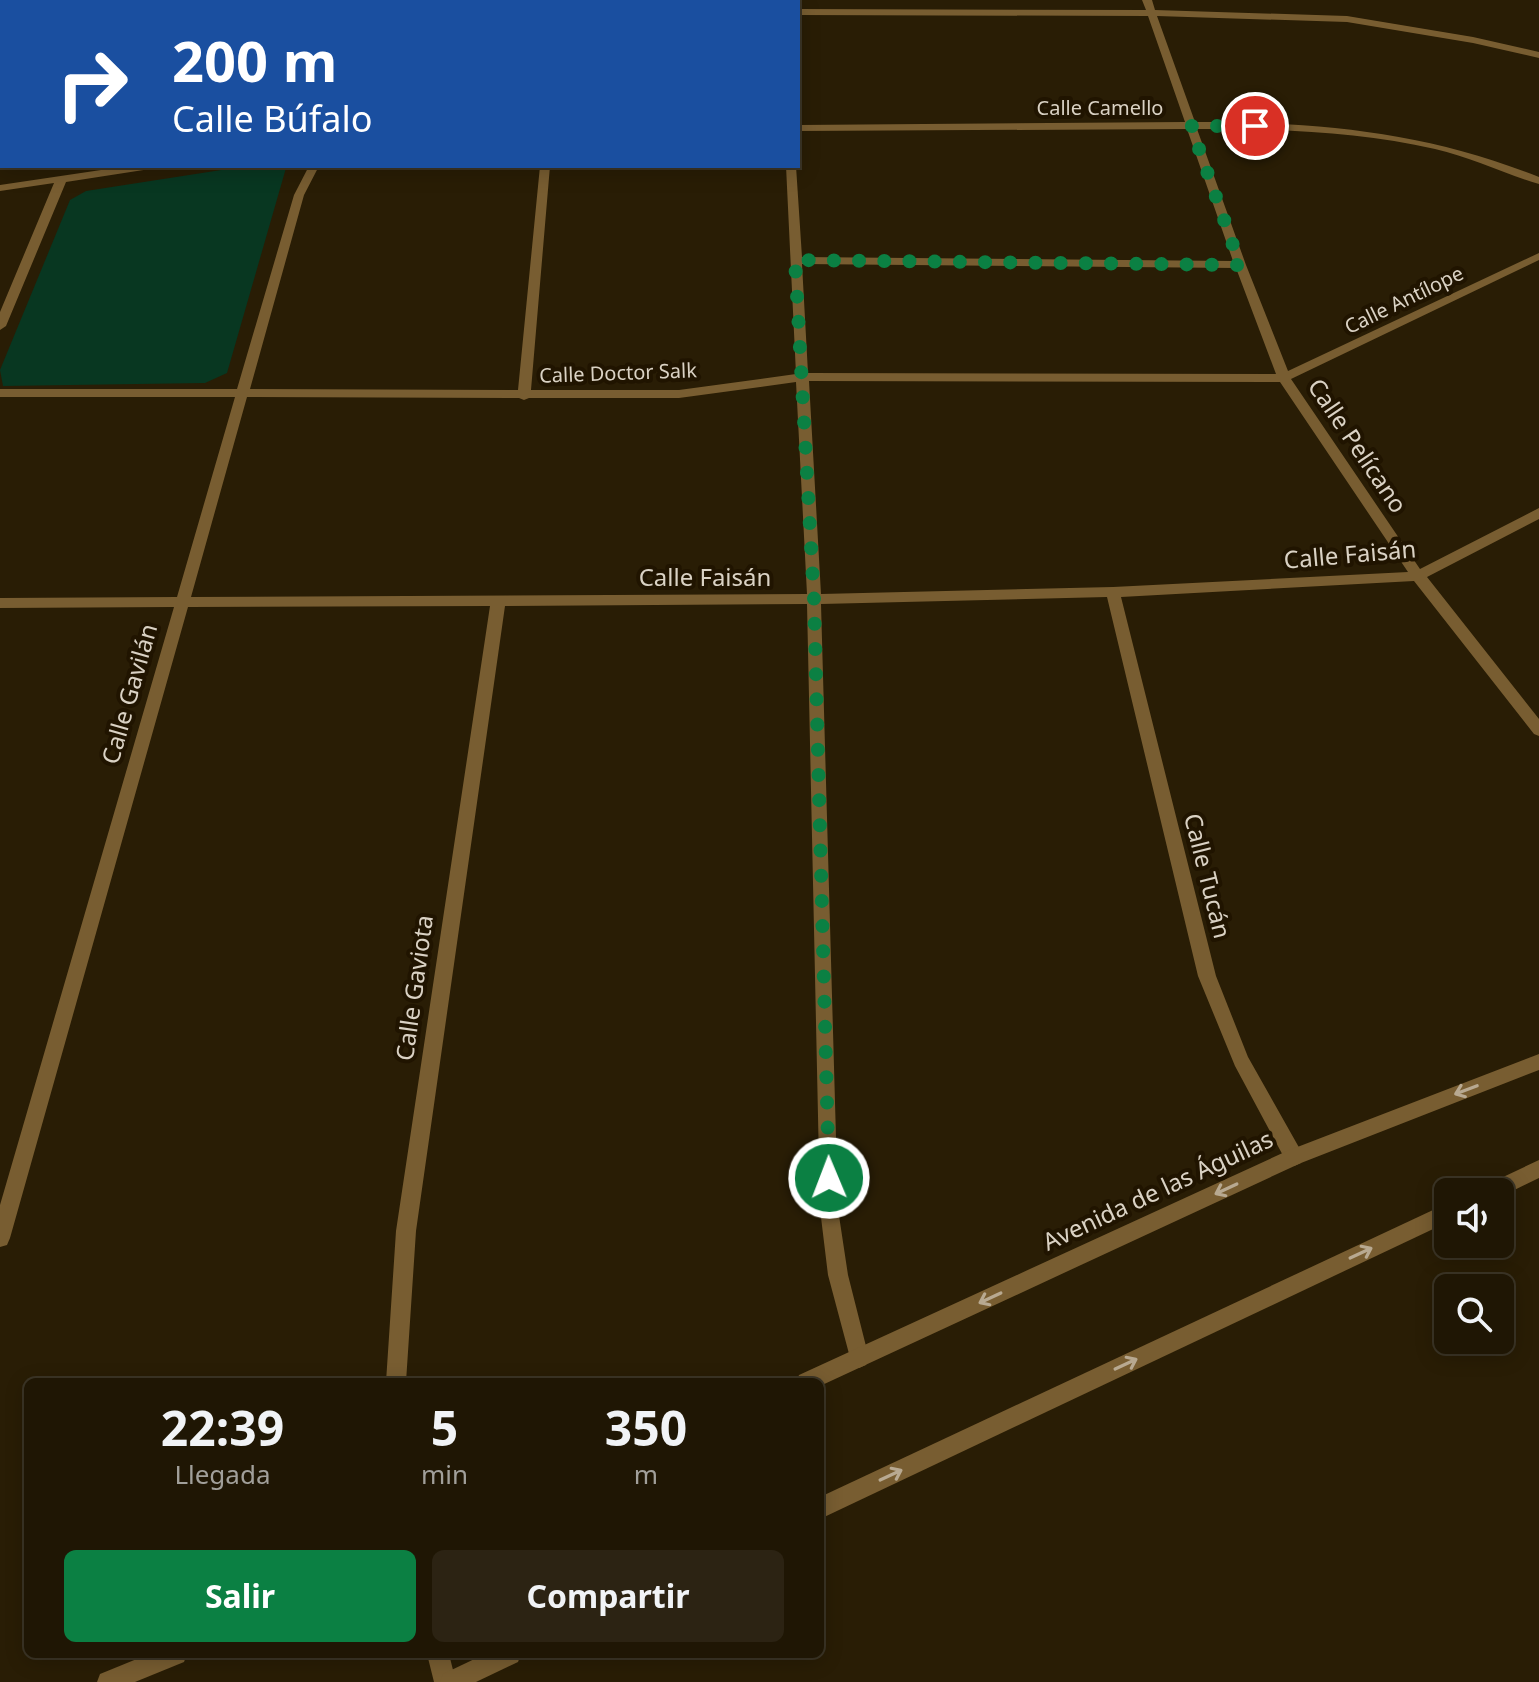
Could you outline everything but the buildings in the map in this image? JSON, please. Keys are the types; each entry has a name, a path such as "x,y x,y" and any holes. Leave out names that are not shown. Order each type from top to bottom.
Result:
{"street":[{"name":"Calle Pelícano","path":"1147,0 1240,265 1284,378 1418,576 1539,730"},
{"path":"800,12 1152,13 1347,19 1473,40 1539,55"},
{"name":"Calle Camello","path":"800,128 1319,126 1412,139 1498,162 1539,181"},
{"path":"0,188 137,168"},
{"name":"Calle Gavilán","path":"0,1238 239,393 299,195 313,168"},
{"path":"524,396 545,168"},
{"path":"791,168 814,599 829,1209 838,1275 859,1358"},
{"path":"0,326 61,180"},
{"name":"Calle Antílope","path":"1284,378 1539,256"},
{"path":"795,260 1240,265"},
{"name":"Calle Doctor Salk","path":"0,393 524,396 679,394 803,377 1284,378"},
{"name":"Calle Faisán","path":"0,603 814,599 1113,592 1418,576 1539,513"},
{"name":"Calle Tucán","path":"1113,592 1207,976 1241,1060 1294,1157"},
{"name":"Calle Gaviota","path":"396,1378 406,1231 498,602"},
{"name":"Avenida de las Águilas","path":"815,1378 1294,1157 1539,1062"},
{"path":"1514,1181 1539,1169"},
{"path":"824,1506 1434,1219"},
{"path":"108,1682 166,1658"},
{"path":"439,1658 445,1682"},
{"path":"451,1682 502,1658"}],"green space":[{"path":"234,168 286,168 227,373 205,383 3,386 0,370 70,200 86,191"}],"route":[{"path":"829,1178 814,599 795,260 1240,265 1191,126 1255,126"}]}
